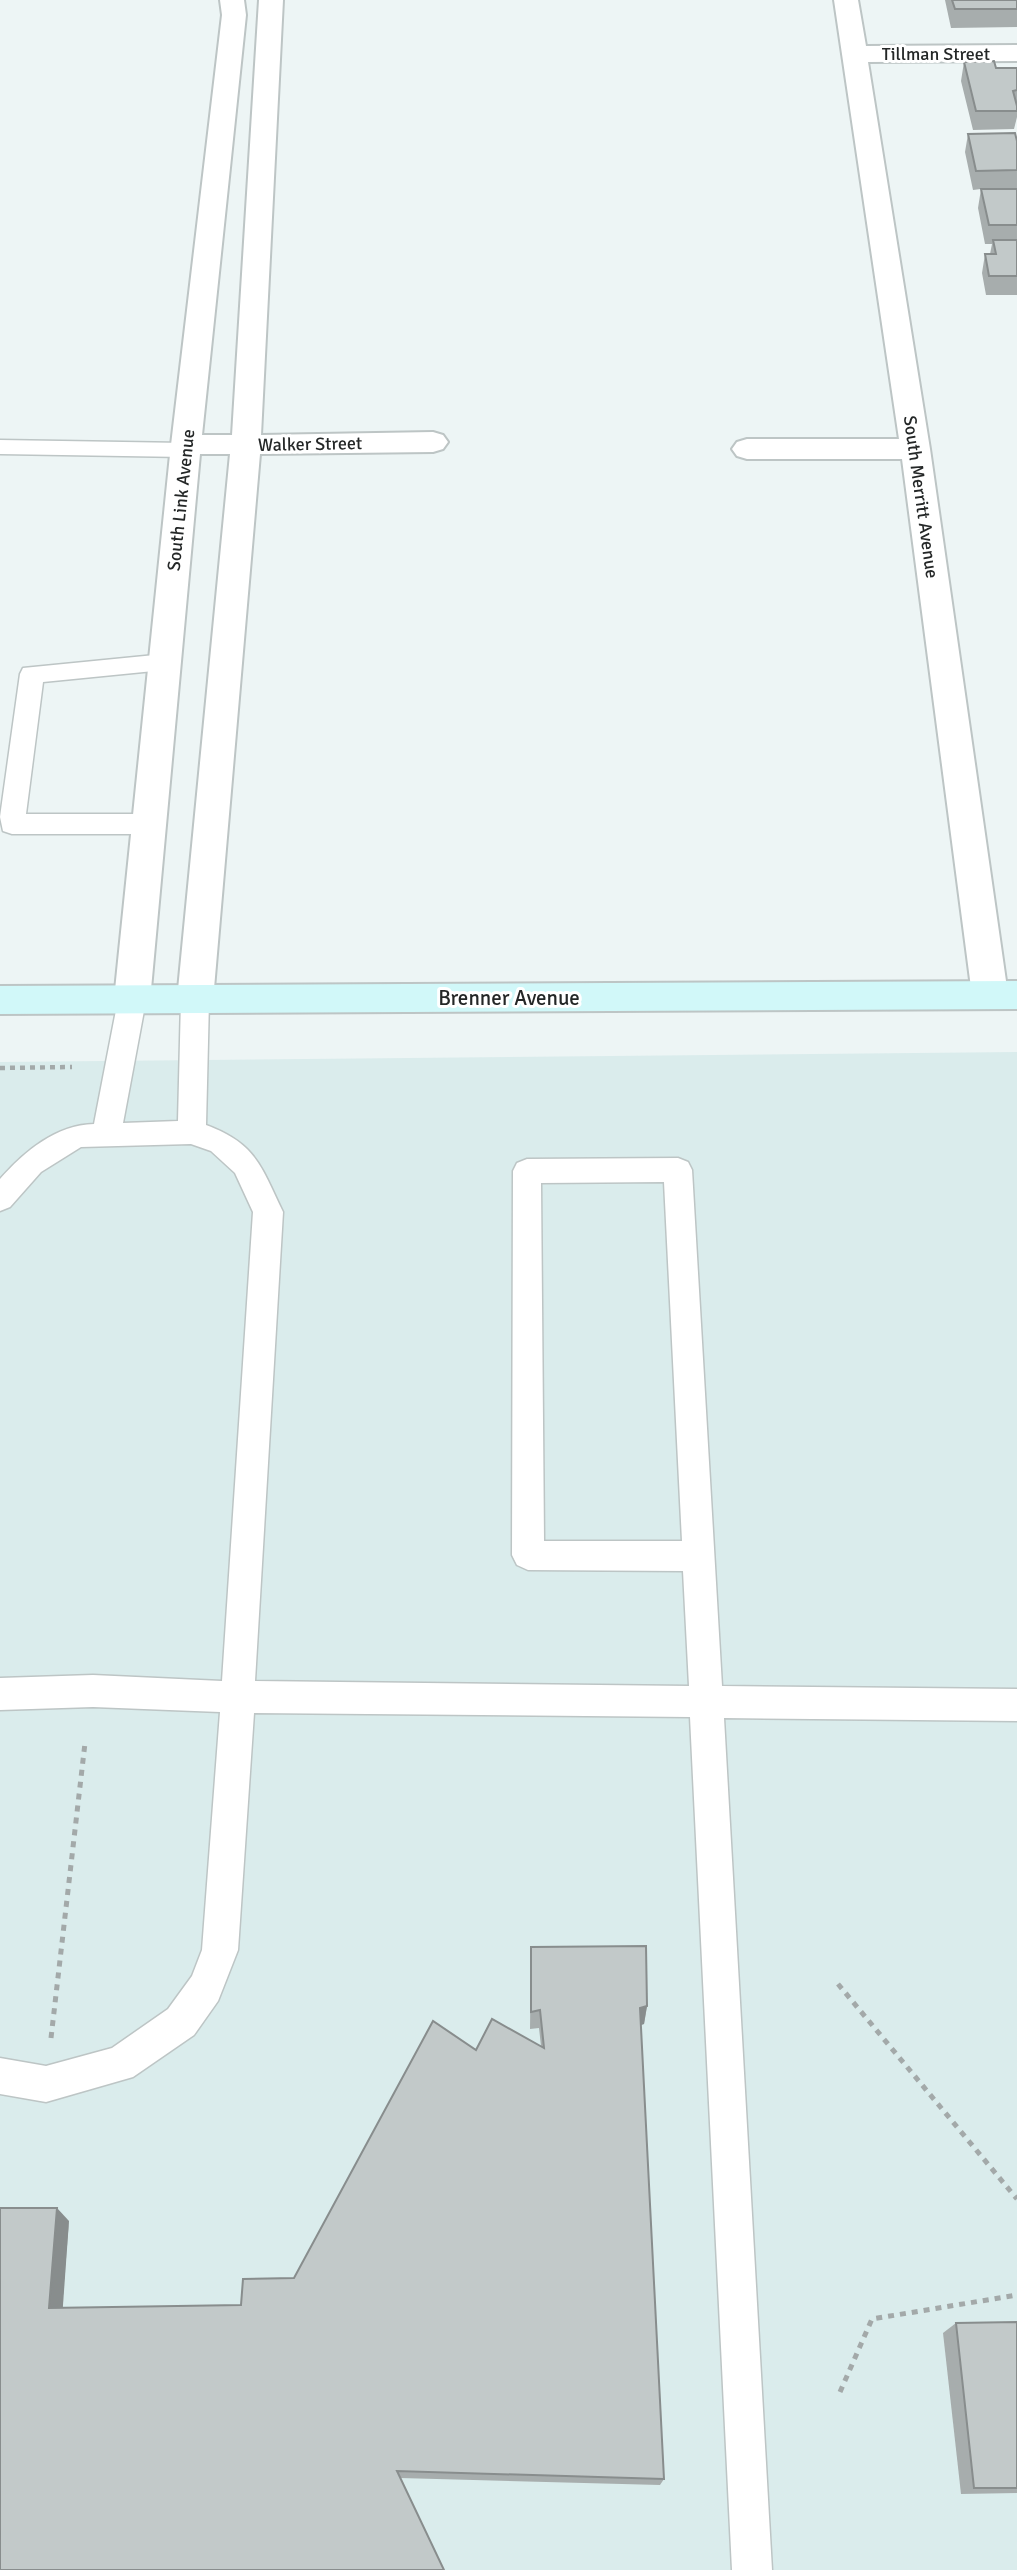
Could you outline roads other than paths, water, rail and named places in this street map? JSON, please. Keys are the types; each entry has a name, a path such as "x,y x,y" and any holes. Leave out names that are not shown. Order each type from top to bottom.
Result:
{"street":[{"name":"South Link Avenue","path":"132,1000 186,447 233,15 232,0"},
{"path":"195,1000 246,445 271,0"},
{"name":"South Merritt Avenue","path":"846,0 1003,995"},
{"name":"Tillman Street","path":"855,54 1017,53"},
{"name":"Walker Street","path":"186,447 433,442"},
{"path":"747,449 915,449"},
{"name":"Brenner Avenue","path":"0,1000 1003,995"}],"lane":[{"path":"0,447 186,447"},
{"path":"149,824 12,824 32,674 165,663"},
{"path":"106,1135 132,1000"},
{"path":"192,1132 195,1000"},
{"path":"0,1199 31,1164 76,1136 192,1132 221,1143 246,1165 268,1212 220,1950 205,1988 181,2022 120,2064 46,2084 0,2076"},
{"path":"696,1556 528,1555 527,1171 678,1170 696,1556 752,2570"},
{"path":"0,1694 93,1691 238,1697 1017,1705"}]}
